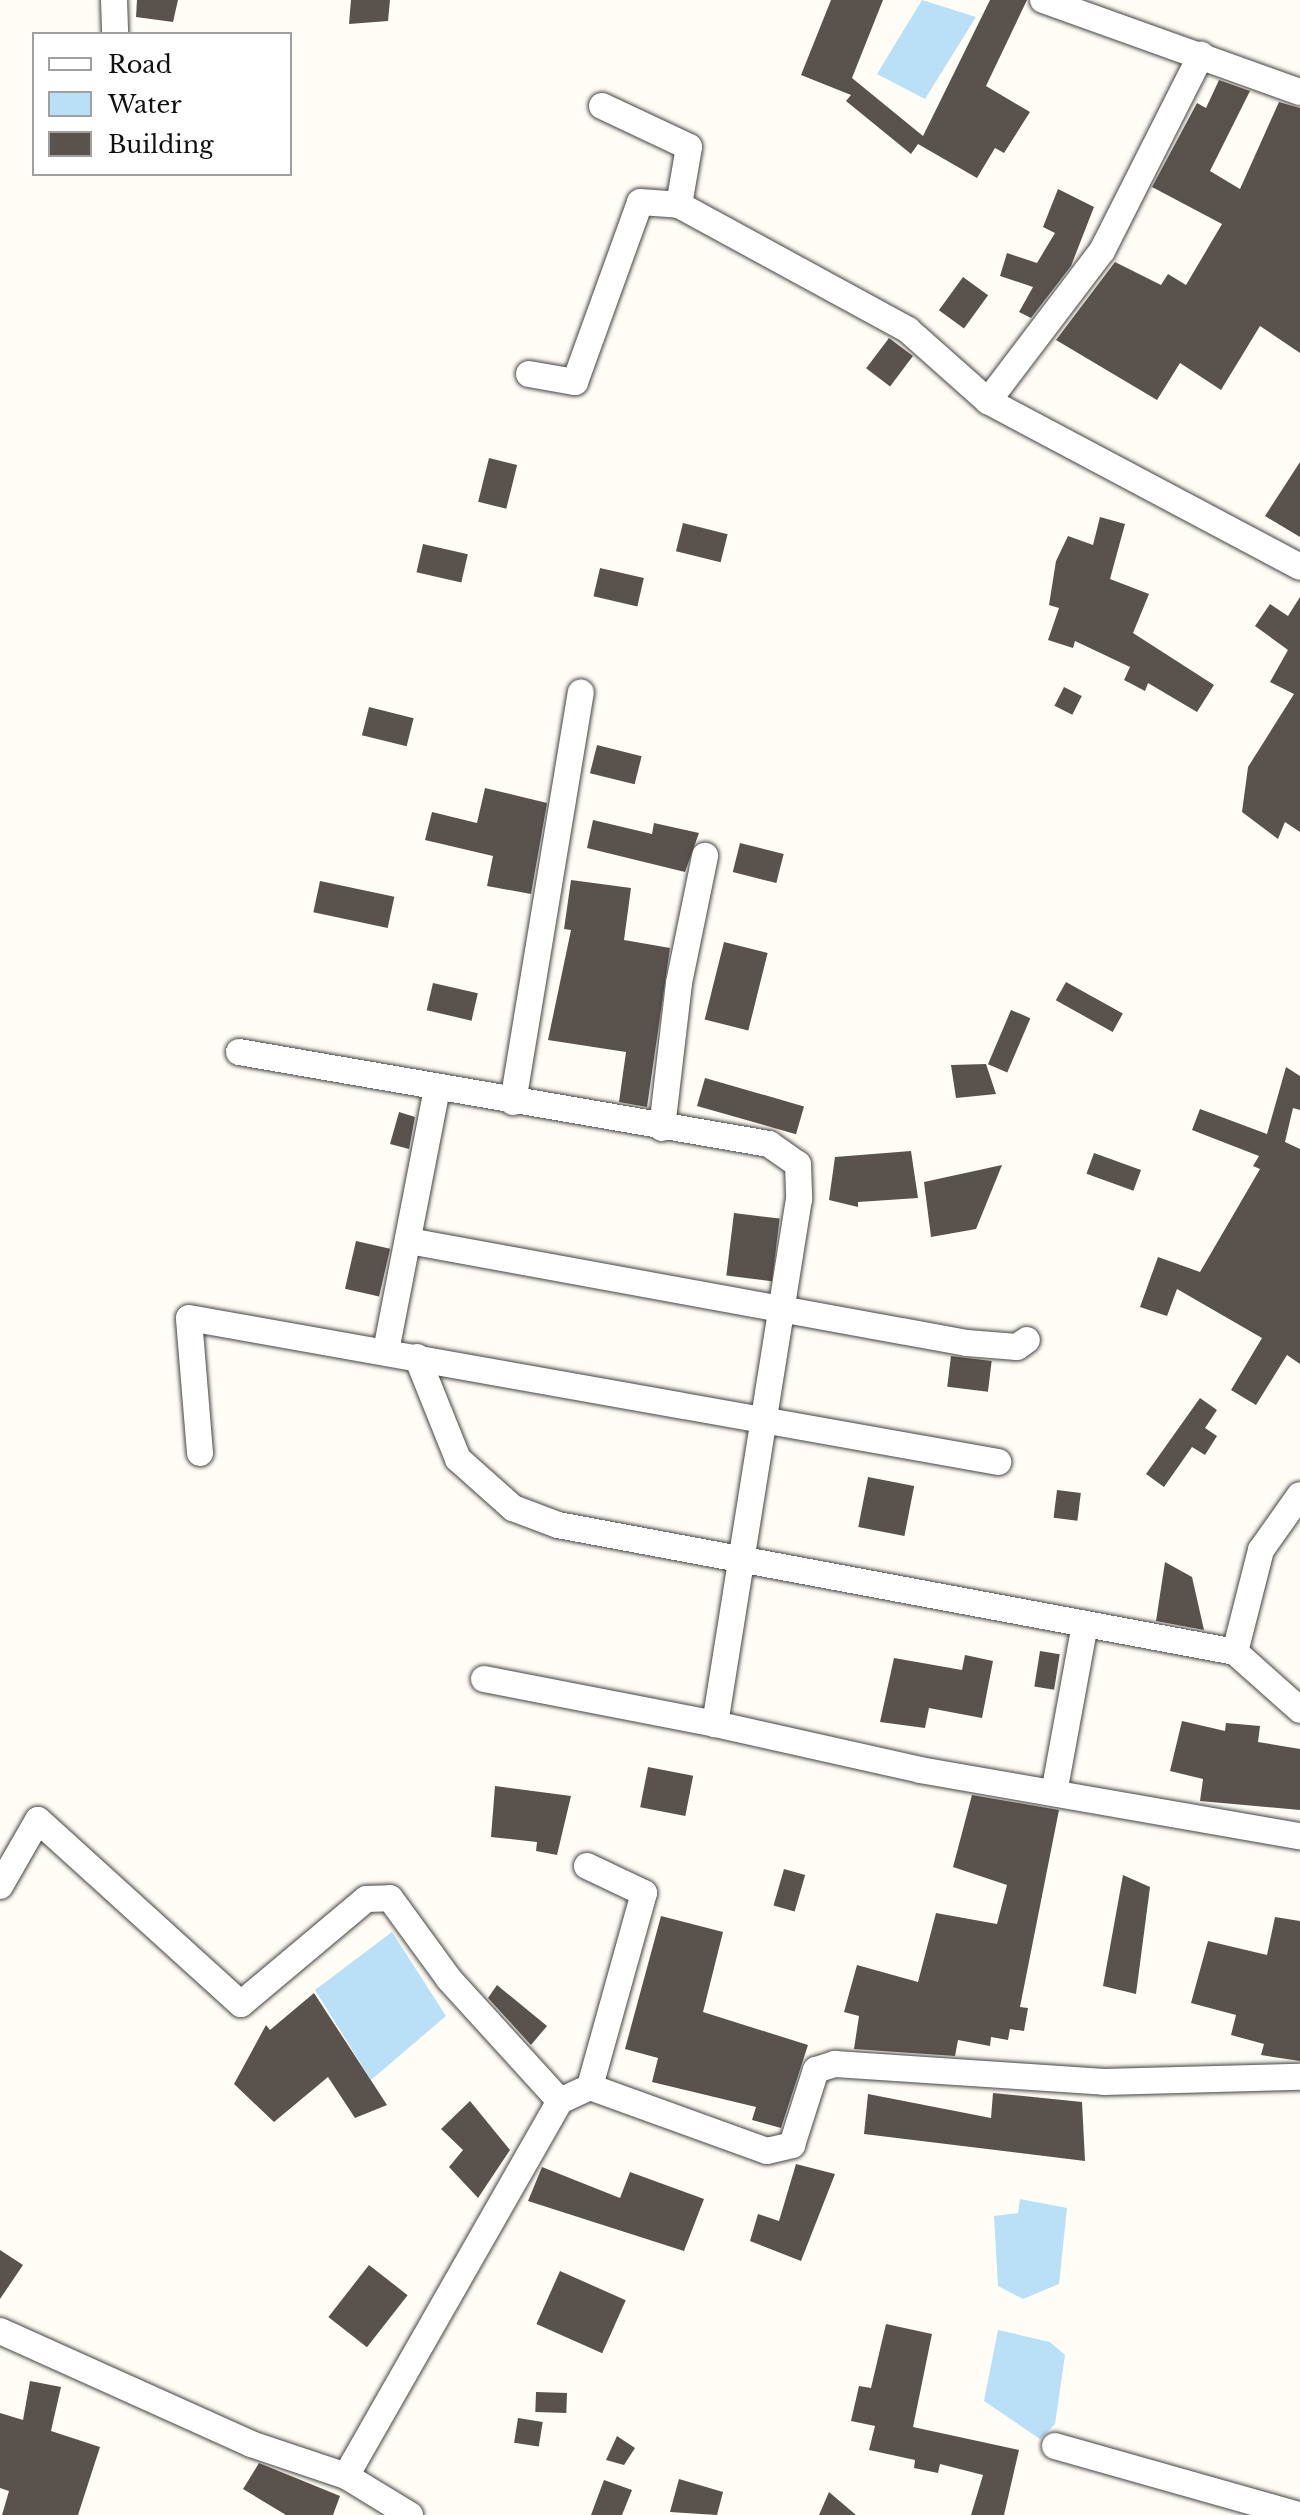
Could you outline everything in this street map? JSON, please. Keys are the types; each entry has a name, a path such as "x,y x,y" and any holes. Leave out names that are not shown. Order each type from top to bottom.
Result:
{"street":[{"path":"114,0 115,32"},
{"path":"1043,0 1300,92"},
{"path":"988,401 1102,251 1201,55"},
{"path":"602,106 689,147 679,205"},
{"path":"529,374 575,382 640,202 679,205 908,330 988,401 1300,567"},
{"path":"513,1102 581,693"},
{"path":"662,1128 676,997 705,856"},
{"path":"239,1052 437,1089 769,1144 798,1164 781,1306 759,1421 715,1724"},
{"path":"386,1351 437,1089"},
{"path":"409,1241 781,1306 967,1343 1017,1347 1027,1340"},
{"path":"200,1453 189,1318 998,1462"},
{"path":"417,1357 458,1459 513,1508 558,1525 739,1554 1235,1652 1300,1710"},
{"path":"1235,1652 1261,1550 1300,1495"},
{"path":"1054,1793 1085,1624"},
{"path":"484,1679 1054,1793 1300,1836"},
{"path":"0,1886 38,1820 241,2004 366,1899 390,1898 449,1979 560,2101"},
{"path":"587,1866 644,1893 590,2087"},
{"path":"346,2476 560,2101 590,2087 767,2151 792,2145 816,2070 835,2064 1104,2082 1300,2077"},
{"path":"0,2331 251,2444 346,2476 410,2515"},
{"path":"1055,2446 1299,2515"}],"water":[{"path":"922,0 976,17 925,99 877,74"},
{"path":"392,1932 446,2016 371,2080 315,1990"},
{"path":"1020,2199 1067,2208 1059,2284 1023,2299 998,2286 994,2216 1018,2213"},
{"path":"998,2330 1050,2342 1065,2355 1055,2424 1040,2439 984,2401"}],"building":[{"path":"137,0 178,0 173,22 136,17"},
{"path":"351,0 390,0 388,21 349,24"},
{"path":"831,0 883,0 852,78 923,136 990,0 1027,0 986,86 1030,112 1004,153 995,148 977,178 918,144 911,154 846,101 851,95 801,75"},
{"path":"1219,80 1250,91 1210,171 1240,189 1279,102 1300,108 1300,353 1260,326 1221,390 1180,363 1157,400 1056,340 1115,262 1161,285 1168,274 1186,285 1222,224 1152,187 1197,103 1206,108"},
{"path":"1058,189 1094,207 1071,266 1031,318 1019,312 1033,287 1000,276 1007,253 1037,263 1055,233 1043,227"},
{"path":"963,277 988,295 964,328 939,310"},
{"path":"889,338 913,356 890,386 866,368"},
{"path":"489,458 517,465 506,509 478,502"},
{"path":"1300,462 1300,537 1265,516"},
{"path":"1100,517 1125,524 1110,579 1149,594 1133,633 1214,685 1197,712 1148,683 1145,691 1124,680 1130,667 1075,641 1073,648 1048,640 1059,608 1049,605 1056,561 1068,536 1093,545"},
{"path":"683,523 728,534 721,562 676,551"},
{"path":"423,544 468,554 461,583 416,572"},
{"path":"600,568 644,578 637,606 593,596"},
{"path":"1300,597 1300,832 1285,822 1278,839 1242,812 1248,767 1294,694 1270,682 1288,650 1255,626 1270,604 1288,616"},
{"path":"1064,687 1082,696 1072,715 1054,706"},
{"path":"369,707 414,718 407,746 362,735"},
{"path":"597,745 642,756 635,784 590,773"},
{"path":"485,788 547,803 531,894 487,886 493,856 425,840 432,812 477,823"},
{"path":"593,820 652,834 654,823 699,833 685,872 587,848"},
{"path":"740,843 784,854 776,883 733,872"},
{"path":"571,880 631,888 624,940 670,948 647,1107 619,1102 626,1052 548,1040 571,930 564,929"},
{"path":"320,881 394,897 388,928 313,912"},
{"path":"724,942 768,953 748,1031 705,1020"},
{"path":"1066,982 1123,1014 1113,1032 1056,1000"},
{"path":"433,983 478,993 472,1021 427,1010"},
{"path":"1011,1010 1030,1018 1007,1073 988,1064"},
{"path":"986,1064 996,1094 956,1098 951,1065"},
{"path":"1286,1067 1300,1076 1300,1110 1293,1108 1285,1142 1300,1149 1300,1364 1287,1355 1256,1405 1231,1390 1262,1338 1177,1289 1167,1316 1140,1307 1158,1257 1200,1272 1260,1169 1253,1166 1259,1156 1192,1130 1200,1109 1267,1134"},
{"path":"705,1078 804,1106 796,1134 697,1106"},
{"path":"399,1112 415,1117 409,1149 390,1144"},
{"path":"911,1151 918,1198 858,1202 858,1207 829,1200 835,1157"},
{"path":"1094,1153 1141,1170 1133,1191 1086,1174"},
{"path":"1002,1165 976,1229 931,1237 924,1182"},
{"path":"734,1213 780,1219 772,1281 726,1276"},
{"path":"356,1241 390,1249 379,1297 345,1289"},
{"path":"951,1356 992,1361 988,1392 947,1387"},
{"path":"1200,1398 1217,1410 1205,1428 1217,1436 1205,1455 1192,1447 1164,1487 1146,1474"},
{"path":"868,1477 914,1486 904,1536 858,1527"},
{"path":"1057,1490 1081,1493 1077,1521 1054,1518"},
{"path":"1165,1562 1192,1577 1204,1630 1156,1621"},
{"path":"1040,1651 1060,1654 1054,1690 1034,1687"},
{"path":"965,1655 993,1661 982,1718 929,1708 925,1728 880,1722 894,1658 962,1670"},
{"path":"1182,1721 1225,1731 1226,1723 1260,1726 1258,1742 1300,1749 1300,1810 1200,1801 1203,1779 1170,1771"},
{"path":"648,1767 693,1776 685,1816 640,1807"},
{"path":"495,1786 571,1796 557,1855 536,1851 537,1842 491,1837"},
{"path":"972,1795 1059,1810 1020,2007 1028,2008 1024,2031 1010,2029 1008,2040 991,2037 990,2046 958,2040 955,2056 854,2049 859,2016 844,2012 857,1965 918,1982 936,1913 997,1924 1007,1885 953,1867"},
{"path":"784,1869 805,1875 795,1912 774,1906"},
{"path":"1123,1875 1150,1887 1136,1994 1103,1986"},
{"path":"661,1916 723,1932 703,2012 808,2045 781,2128 752,2120 756,2107 652,2082 658,2058 625,2049"},
{"path":"1275,1917 1300,1921 1300,2061 1261,2055 1264,2044 1231,2035 1236,2015 1191,2003 1208,1941 1267,1955"},
{"path":"497,1985 547,2026 531,2045 488,1998"},
{"path":"314,1993 387,2105 355,2118 328,2077 274,2122 234,2084 266,2025 270,2030"},
{"path":"993,2093 1082,2102 1085,2161 864,2134 868,2094 991,2118"},
{"path":"470,2101 510,2150 478,2198 449,2167 463,2150 441,2129"},
{"path":"796,2164 835,2174 801,2261 750,2241 758,2214 779,2221"},
{"path":"542,2167 620,2198 630,2172 704,2199 684,2251 528,2201"},
{"path":"0,2250 23,2265 0,2299"},
{"path":"369,2265 408,2295 367,2347 328,2317"},
{"path":"560,2271 626,2300 602,2353 536,2324"},
{"path":"886,2324 932,2334 913,2427 1019,2450 1004,2515 971,2515 983,2475 940,2464 938,2473 914,2468 915,2460 869,2450 875,2426 851,2421 859,2386 871,2388"},
{"path":"30,2381 61,2387 51,2431 100,2447 78,2515 2,2515 9,2491 0,2488 0,2413 23,2420"},
{"path":"536,2392 567,2393 566,2413 535,2412"},
{"path":"518,2418 543,2422 539,2447 514,2443"},
{"path":"617,2436 635,2448 624,2465 606,2460"},
{"path":"259,2463 340,2496 333,2515 286,2515 243,2489"},
{"path":"679,2479 723,2492 717,2515 670,2512"},
{"path":"604,2480 632,2490 622,2515 591,2515"},
{"path":"829,2492 856,2515 819,2515"}]}
